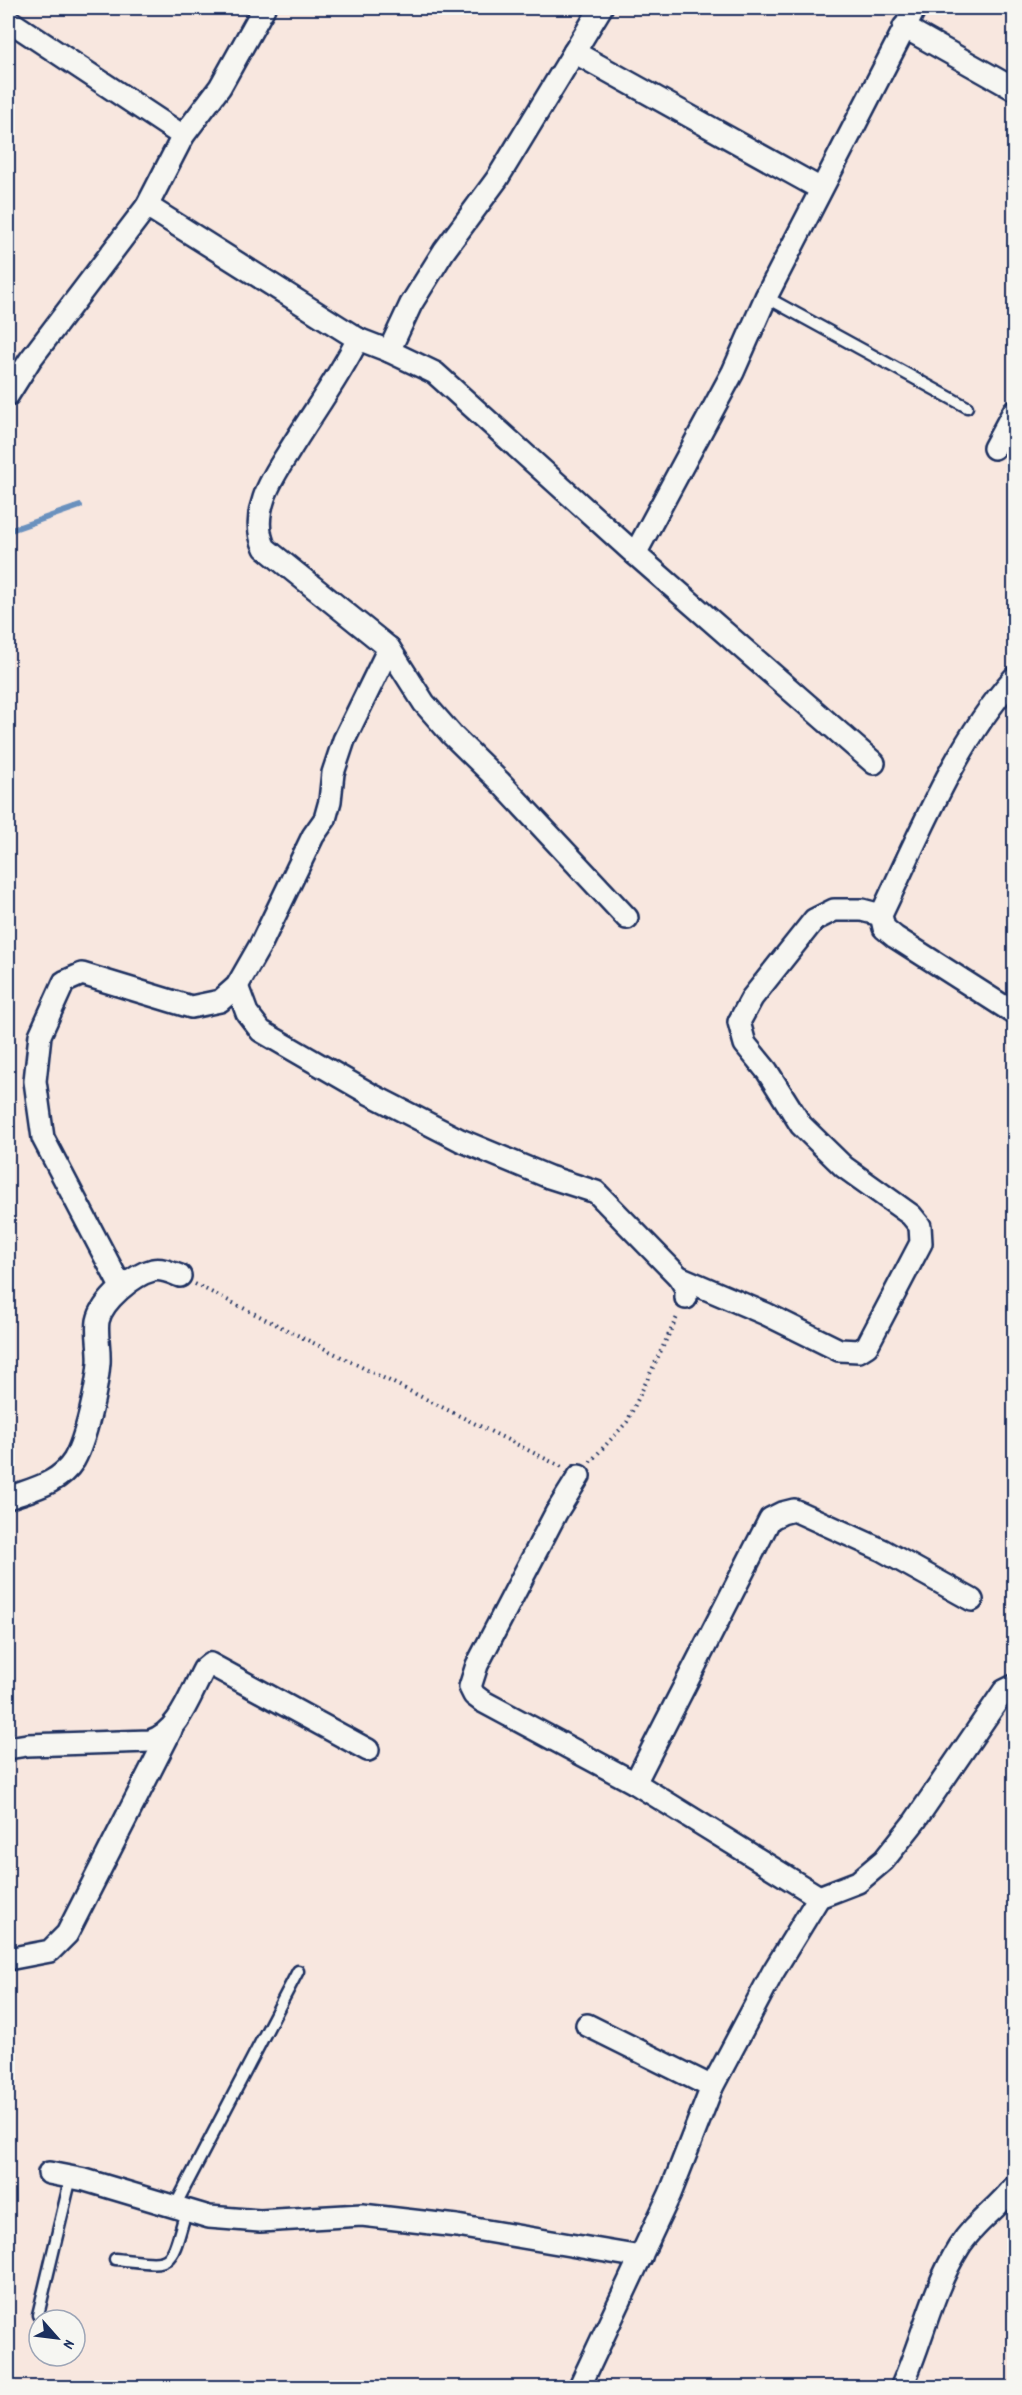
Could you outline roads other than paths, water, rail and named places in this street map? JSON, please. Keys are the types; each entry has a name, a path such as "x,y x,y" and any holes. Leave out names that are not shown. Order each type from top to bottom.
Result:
{"street":[{"path":"8,395 30,360 147,206 183,136 220,87 264,8"},
{"path":"389,351 411,304 444,251 497,179 602,8"},
{"path":"635,554 733,372 766,297 915,8"},
{"path":"8,20 183,136"},
{"path":"904,27 1014,89"},
{"path":"574,52 821,189"},
{"path":"147,206 358,339 435,373 635,554 874,763"},
{"path":"358,339 344,366 277,472 264,498 259,522 259,536 265,548 389,648 424,703 452,735 499,781 627,918"},
{"path":"994,448 1014,411"},
{"path":"121,1287 43,1138 35,1081 40,1035 64,982 82,974 191,1007 219,1001 237,986 261,944 313,836 324,819 330,801 333,773 344,740 389,648"},
{"path":"1014,678 983,717 951,768 881,915 884,928 895,937 1014,1013"},
{"path":"679,1277 766,1314 838,1350 859,1351 867,1346 921,1243 920,1226 911,1215 843,1167 801,1125 767,1071 745,1044 739,1022 752,998 814,920 834,910 862,909 881,915"},
{"path":"237,986 247,1013 261,1031 370,1094 460,1140 549,1177 596,1192 679,1277 686,1288 686,1298"},
{"path":"8,1498 56,1480 73,1460 82,1438 95,1389 99,1362 98,1321 106,1304 121,1287 154,1270 180,1276"},
{"path":"579,1476 556,1513 472,1676 470,1687 474,1695 635,1783 819,1897"},
{"path":"635,1783 770,1519 794,1510 882,1551 972,1600"},
{"path":"8,1959 50,1950 67,1934 172,1728 204,1669 210,1664 368,1750"},
{"path":"579,2388 670,2194 712,2087 773,1972 819,1897 858,1882 884,1860 915,1821 1004,1691 1014,1686"},
{"path":"8,1748 27,1745 150,1741 161,1738 172,1728"},
{"path":"588,2025 712,2087"},
{"path":"49,2173 71,2177 209,2217 261,2221 362,2215 457,2226 641,2257"},
{"path":"901,2388 915,2358 932,2306 957,2250 970,2231 1014,2187"}],"lane":[{"path":"766,297 967,407"},
{"path":"115,2259 160,2264 169,2260 174,2253 180,2210 298,1971"},
{"path":"40,2308 71,2177"}],"waterway":[{"path":"8,531 80,506"}]}
